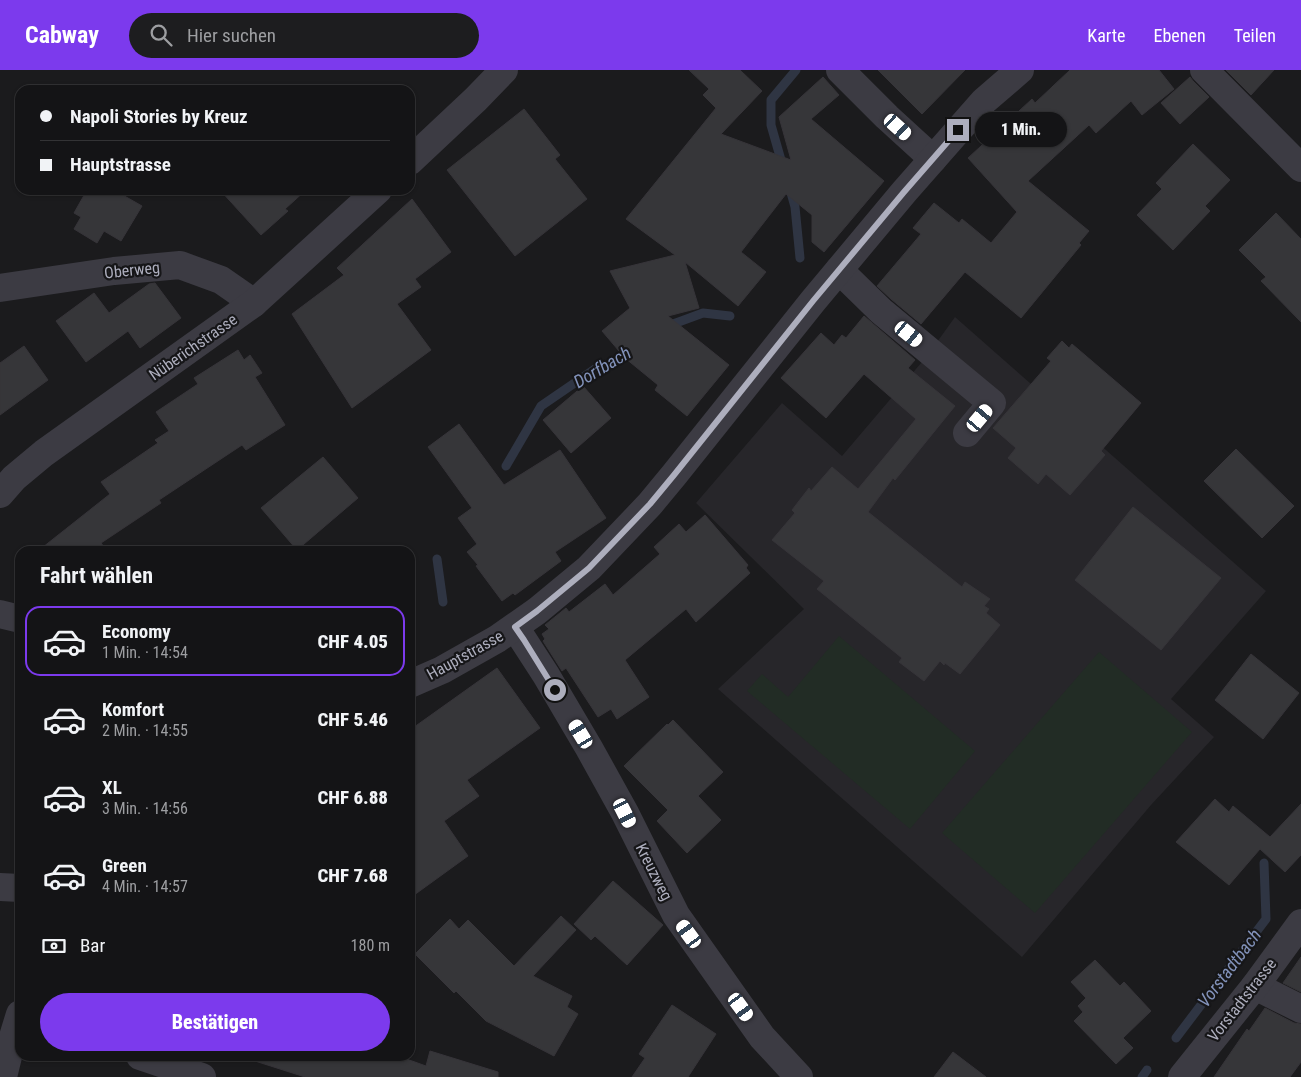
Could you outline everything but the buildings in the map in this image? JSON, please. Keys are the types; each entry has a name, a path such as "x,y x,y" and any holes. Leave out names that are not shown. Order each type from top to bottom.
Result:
{"street":[{"path":"415,155 476,99 504,70"},
{"path":"840,70 933,159"},
{"name":"Hauptstrasse","path":"415,682 469,656 515,627 589,568 650,504 839,270 933,159 984,101 1020,70"},
{"path":"1204,70 1301,168"},
{"name":"Nüberichstrasse","path":"0,494 14,478 44,453 254,303 373,195"},
{"name":"Oberweg","path":"0,288 114,271 180,265 221,280 254,303"},
{"path":"839,270 881,312 992,404 967,434"},
{"path":"0,614 15,618"},
{"name":"Kreuzweg","path":"515,627 590,748 676,915 762,1037 800,1077"},
{"path":"0,887 15,888"},
{"name":"Vorstadtstrasse","path":"1182,1077 1255,986 1301,923"},
{"path":"1255,986 1301,1009"},
{"path":"3,1077 15,1034"},
{"path":"155,1061 202,1077"}],"shaded area":[{"path":"955,317 1266,591 1171,699 1214,737 1151,805 1022,957 718,689 804,609 696,503 782,403 842,456 927,356"},
{"path":"839,636 975,751 910,829 747,691 762,674 788,697"},
{"path":"1099,652 1192,732 1035,913 942,833"}],"waterway":[{"name":"Dorfbach","path":"783,167 771,125 771,100 796,70"},
{"name":"Dorfbach","path":"790,189 795,207 800,258"},
{"name":"Dorfbach","path":"665,327 703,313 730,316"},
{"name":"Dorfbach","path":"506,466 541,406 595,369 609,366 632,350"},
{"name":"Dorfbach","path":"437,559 443,602"},
{"name":"Vorstadtbach","path":"1176,1038 1266,919 1264,863"},
{"name":"Vorstadtbach","path":"1142,1077 1147,1070"}],"route":[{"path":"555,690 515,627 589,568 650,504 813,301 958,130"}]}
